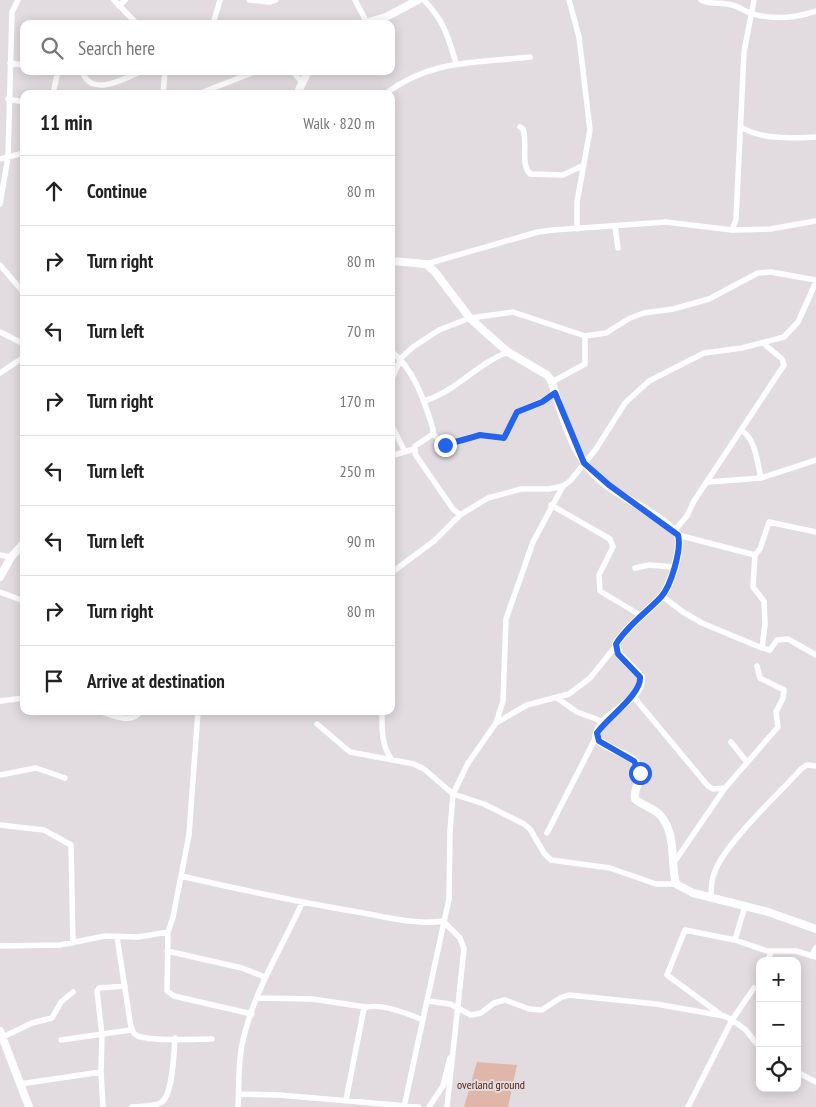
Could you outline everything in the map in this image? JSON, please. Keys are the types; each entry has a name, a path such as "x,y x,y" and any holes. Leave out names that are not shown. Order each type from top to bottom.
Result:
{"street":[{"path":"0,204 8,157 8,99 12,12 18,0"},
{"path":"114,0 133,20"},
{"path":"119,6 125,0"},
{"path":"214,20 220,0"},
{"path":"249,0 263,2 276,0"},
{"path":"354,0 362,20"},
{"path":"373,20 386,16 418,0"},
{"path":"424,0 436,12 444,25 456,63"},
{"path":"569,0 579,36 590,116 590,130 577,202 576,229"},
{"path":"701,0 716,4 731,4 750,13 770,17 784,17 816,11"},
{"path":"732,230 736,219 744,52 754,0"},
{"path":"392,90 417,74 456,63 530,57"},
{"path":"10,63 20,64"},
{"path":"54,89 57,75"},
{"path":"85,75 90,83 99,86 131,75"},
{"path":"163,90 165,75"},
{"path":"208,90 247,75"},
{"path":"296,75 302,82"},
{"path":"299,90 306,75"},
{"path":"8,99 20,101"},
{"path":"0,113 8,113"},
{"path":"741,127 749,132 766,136 816,137"},
{"path":"520,128 523,129 525,136 525,160 528,173 559,176 575,171 584,165"},
{"path":"0,159 20,154"},
{"path":"395,261 426,264 538,232 666,222 732,230 770,229 816,221"},
{"path":"615,226 618,248"},
{"path":"426,264 435,272 470,318 508,352 527,365 547,375 552,382 584,463 609,485 676,533 755,555"},
{"path":"0,265 20,288"},
{"path":"395,372 401,358 413,347 439,330 470,318 513,312 585,336 596,336 630,318 644,313 673,309 709,299 758,273 771,272 816,281 792,331 784,337 763,343 704,354 649,381 625,403 596,449 563,486 551,505 533,542 506,619 503,701 496,723 468,763 453,794 450,831 449,899 404,1106"},
{"path":"0,332 20,342"},
{"path":"552,382 586,364 585,336"},
{"path":"496,723 527,705 570,694 590,678 615,647 623,633 662,596 679,549 676,533 784,364 782,359 763,343"},
{"path":"424,401 449,391 486,362 508,352"},
{"path":"395,354 401,358 424,401 434,429 433,434 441,443 448,445 480,435 504,438 517,412 542,402 555,393"},
{"path":"0,373 20,360"},
{"path":"741,430 746,433 753,444 761,478"},
{"path":"395,432 405,452"},
{"path":"395,455 414,449 420,441 433,434"},
{"path":"414,449 421,466 460,515"},
{"path":"708,482 761,478 816,460"},
{"path":"395,570 434,540 460,515 488,498 521,489 549,489 563,486"},
{"path":"551,505 610,539 613,547 599,575 600,590 640,615"},
{"path":"762,648 765,614 764,601 753,587 755,555 760,549 769,522 815,532"},
{"path":"0,577 11,556 20,547"},
{"path":"0,555 11,556"},
{"path":"635,568 649,565 674,567"},
{"path":"0,592 20,600"},
{"path":"662,596 683,612 702,622 762,648 770,650 777,640 788,639 816,655"},
{"path":"547,833 604,722 640,686 640,677 618,654 615,647"},
{"path":"675,861 725,788 778,727 776,712 784,695 782,688 760,678 756,666"},
{"path":"632,696 708,786 713,789 725,788"},
{"path":"0,701 20,698"},
{"path":"557,698 577,712 604,722"},
{"path":"114,715 128,719 134,718 137,715"},
{"path":"198,715 192,816 173,918 168,932 166,987 170,994 252,1014"},
{"path":"382,715 383,741 385,750 392,760"},
{"path":"317,724 346,751 392,760 424,769 453,794 484,804 524,824 530,829 544,853 551,860 610,868 656,884 676,884 692,893 745,906 816,929"},
{"path":"596,737 602,744 634,761 639,767 640,773 634,793 635,799 660,814 666,822 673,845 676,884"},
{"path":"730,742 747,762"},
{"path":"712,898 715,870 732,845 801,769 807,765 816,766"},
{"path":"0,775 36,768 66,778"},
{"path":"0,826 44,830 71,845 73,943"},
{"path":"181,876 302,903 425,923 443,921"},
{"path":"238,1107 242,1045 265,977 302,903"},
{"path":"735,940 745,906"},
{"path":"443,921 460,938 464,948 448,1107"},
{"path":"759,1047 746,1030 667,975 685,930 735,940 771,952 796,952 814,956 816,948"},
{"path":"0,946 73,943 90,938 138,936 168,932"},
{"path":"117,937 132,1030 136,1035 146,1039 212,1039"},
{"path":"167,951 242,968 265,977"},
{"path":"769,957 771,952"},
{"path":"103,1107 101,1072 102,1034 97,990 125,986"},
{"path":"688,1107 732,1020 756,989"},
{"path":"29,1107 2,1034 52,1018 61,1002 73,992"},
{"path":"428,1001 459,1007 471,1014 481,1013 494,1003 505,1000 539,1011 545,1010 560,998 574,995 672,1006 724,1016"},
{"path":"258,998 305,999 351,1003 366,1007 397,1010 423,1020"},
{"path":"346,1100 363,1010 366,1007"},
{"path":"61,1040 132,1030"},
{"path":"132,1107 161,1104 164,1100 172,1074 175,1038"},
{"path":"429,1107 443,1086 455,1044"},
{"path":"20,1084 101,1072"},
{"path":"801,1074 816,1082"},
{"path":"239,1094 346,1100 355,1104 419,1107"}],"green space":[{"name":"overland ground","path":"477,1062 517,1065 508,1107 464,1107"}],"route":[{"path":"445,445 480,435 504,438 508,434 512,418 517,412 526,406 542,402 555,393 584,463 594,474 654,515 678,535 680,540 679,549 662,596 623,633 615,647 618,654 639,674 640,686 604,722 596,737 602,744 634,761 639,767 640,773"}]}
